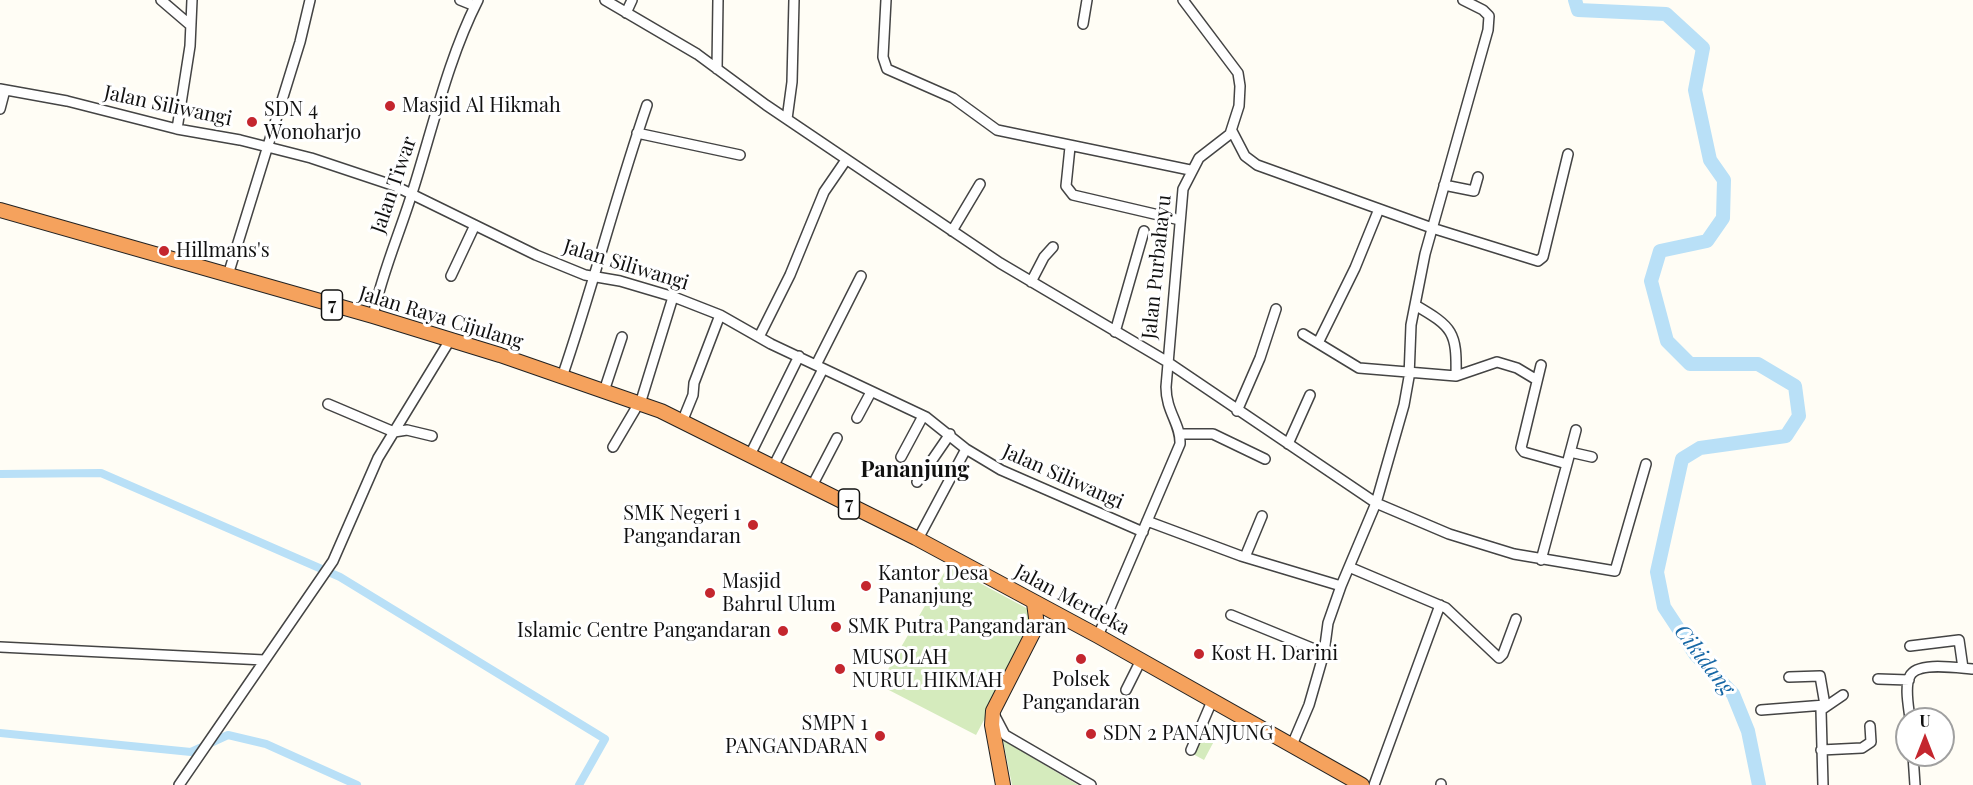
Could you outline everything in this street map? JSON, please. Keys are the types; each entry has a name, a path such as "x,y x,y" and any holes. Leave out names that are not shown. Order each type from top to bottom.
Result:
{"highway":[{"name":"Jalan Raya Cijulang","path":"0,210 373,316 661,411"},
{"name":"Jalan Merdeka","path":"661,411 918,539 1064,617 1362,785"},
{"path":"1003,785 992,725 993,711 1037,625 1034,603"},
{"path":"1037,625 1064,617"}],"street":[{"path":"161,0 189,24"},
{"path":"177,129 190,46 189,24 192,0"},
{"path":"228,275 310,0"},
{"path":"460,0 476,3"},
{"path":"604,0 717,69 952,231 1031,282 1166,362 1376,503 1449,534 1541,560 1617,570 1646,464"},
{"path":"626,13 632,0"},
{"path":"717,69 718,0"},
{"path":"787,119 792,82 795,0"},
{"path":"886,0 883,57 890,71 953,98 992,128 1070,147 1190,170"},
{"path":"1083,24 1088,0"},
{"path":"1183,0 1238,73 1239,106 1232,131 1245,156 1253,162 1432,228 1540,261 1568,154"},
{"path":"1292,745 1309,705 1324,653 1328,623 1348,567 1376,503 1404,405 1415,305 1432,228 1490,21 1483,10 1463,0"},
{"name":"Jalan Tiwar","path":"373,316 387,261 412,194 459,42 476,3"},
{"path":"0,109 2,90"},
{"name":"Jalan Siliwangi","path":"2,90 67,101 177,129 268,147 311,158 412,194 536,255 596,277 673,297 720,315 759,338 923,416 950,434 966,449 1001,470 1143,532"},
{"path":"562,377 596,277 610,217 647,105"},
{"name":"Jalan Purbahayu","path":"1181,434 1172,418 1166,399 1166,362 1183,189 1190,170 1198,158 1225,140 1232,131"},
{"path":"637,133 740,155"},
{"path":"1070,147 1066,186 1073,195 1180,220"},
{"path":"759,338 790,274 824,192 846,160"},
{"path":"1444,185 1474,190 1478,177"},
{"path":"952,231 980,184"},
{"path":"1318,343 1355,268 1379,208"},
{"path":"451,276 475,225"},
{"path":"1115,332 1144,231"},
{"path":"1031,282 1044,257 1053,247"},
{"path":"773,467 861,276"},
{"path":"613,447 639,404 673,297"},
{"path":"1415,305 1445,324 1456,343 1456,373"},
{"path":"1237,411 1256,368 1276,309"},
{"path":"682,422 720,315"},
{"path":"1303,334 1359,368 1409,374 1456,373 1497,362 1517,368 1537,380"},
{"path":"603,391 622,337"},
{"path":"179,785 333,561 378,458 450,340"},
{"path":"750,455 798,356"},
{"path":"1541,365 1521,448 1524,452 1567,464"},
{"path":"857,418 871,392"},
{"path":"1288,444 1310,395"},
{"path":"328,404 394,432 407,429 432,436"},
{"path":"901,457 923,416"},
{"path":"1541,560 1576,430"},
{"path":"917,482 950,434"},
{"path":"1098,636 1180,444 1181,434 1213,434 1265,459"},
{"path":"812,486 837,438"},
{"path":"918,539 966,449"},
{"path":"1570,452 1592,457"},
{"path":"1245,557 1262,516"},
{"path":"1147,520 1245,557 1341,586"},
{"path":"1348,567 1440,605 1498,658 1503,654 1516,619"},
{"path":"1374,785 1440,605"},
{"path":"1231,615 1324,653"},
{"path":"1910,646 1959,640 1968,668 1923,667 1912,673 1909,680 1910,707"},
{"path":"0,647 264,660"},
{"path":"1126,690 1141,660"},
{"path":"1789,677 1820,676 1826,705"},
{"path":"1878,679 1909,680"},
{"path":"1761,710 1826,705 1834,703 1843,695"},
{"path":"1191,750 1212,701"},
{"path":"1823,785 1821,710 1826,705"},
{"path":"993,711 1005,735 1090,785"},
{"path":"1821,750 1862,748 1871,741 1870,726"},
{"path":"1914,767 1915,785"}],"green space":[{"path":"948,566 1030,610 1034,617 976,735 883,687 882,680"},
{"path":"1207,723 1220,730 1204,760 1191,753"},
{"path":"1003,740 1078,785 1012,785"}],"waterway":[{"name":"Cikidang","path":"1575,0 1578,10 1666,14 1703,48 1695,90 1710,160 1724,180 1723,218 1707,241 1660,251 1651,281 1667,341 1690,364 1758,364 1795,386 1799,416 1786,436 1700,448 1682,459 1657,572 1664,607 1695,654 1733,694 1748,731 1759,785"},
{"path":"0,474 101,473 340,577 605,739 579,785"},
{"path":"0,733 191,752 228,735 266,744 357,785"}],"place":[{"name":"Masjid Al Hikmah","path":"390,106"},
{"name":"SDN 4 Wonoharjo","path":"252,122"},
{"name":"Hillmans's","path":"164,251"},
{"name":"SMK Negeri 1 Pangandaran","path":"753,525"},
{"name":"Kantor Desa Pananjung","path":"866,586"},
{"name":"Masjid Bahrul Ulum","path":"710,593"},
{"name":"SMK Putra Pangandaran","path":"836,627"},
{"name":"Islamic Centre Pangandaran","path":"783,631"},
{"name":"Kost H. Darini","path":"1199,654"},
{"name":"Polsek Pangandaran","path":"1081,659"},
{"name":"MUSOLAH NURUL HIKMAH","path":"840,669"},
{"name":"SDN 2 PANANJUNG","path":"1091,734"},
{"name":"SMPN 1 PANGANDARAN","path":"880,736"}],"district":[{"name":"Pananjung","path":"915,470"}]}
